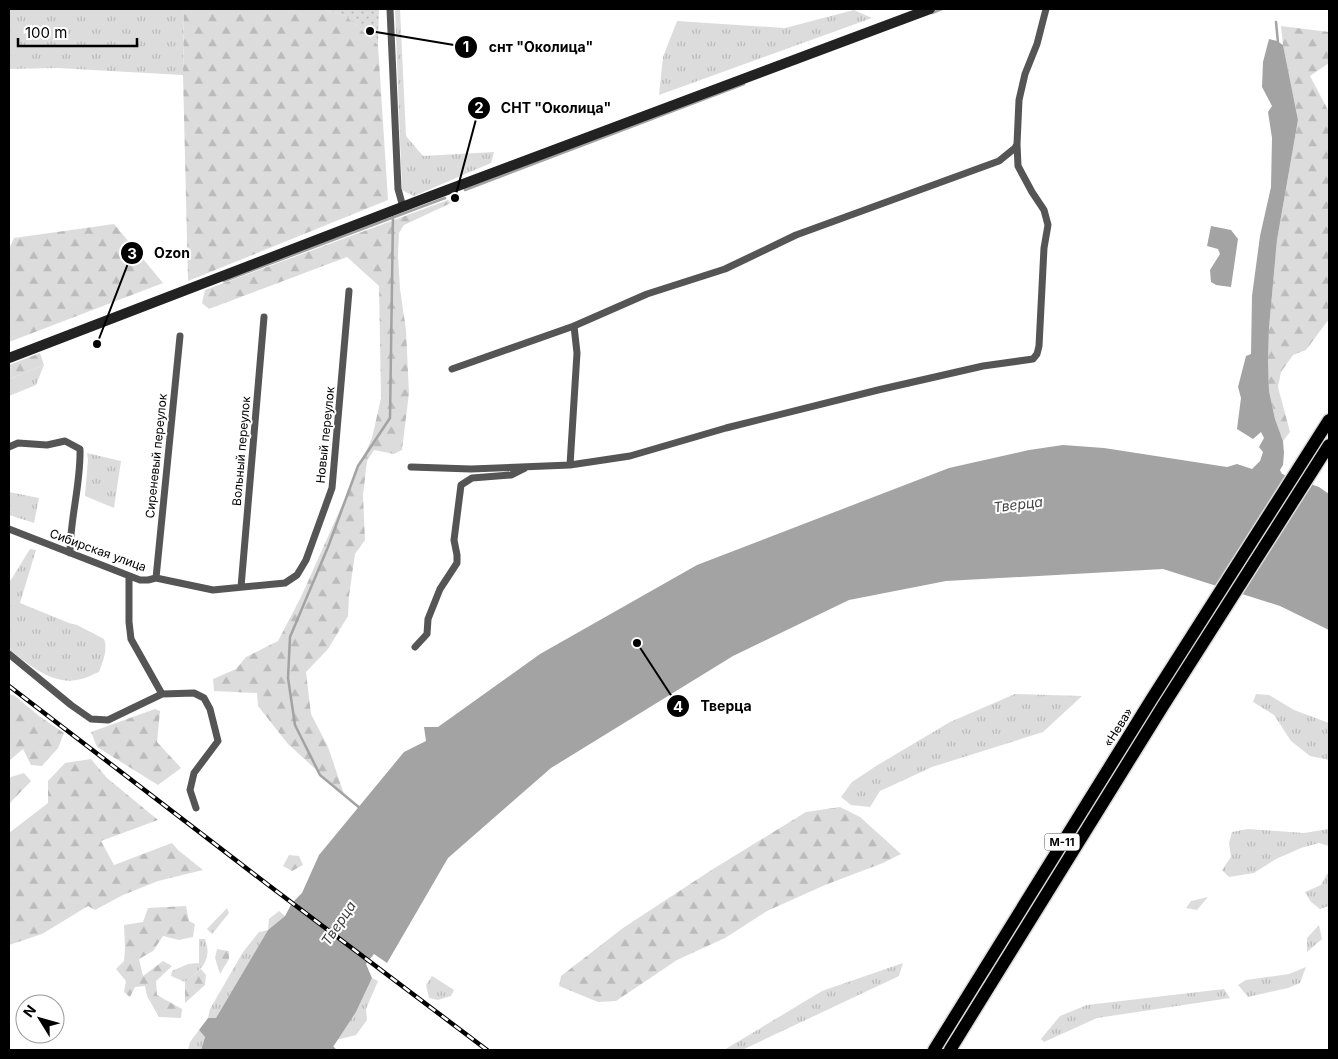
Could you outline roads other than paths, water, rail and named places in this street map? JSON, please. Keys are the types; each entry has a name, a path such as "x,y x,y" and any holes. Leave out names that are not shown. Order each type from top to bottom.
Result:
{"highway":[{"name":"«Нева»","path":"950,1050 1329,420"},
{"name":"«Нева»","path":"934,1050 1198,638 1329,445"}],"main road":[{"path":"9,358 403,207 930,9"}],"street":[{"path":"390,9 398,189 403,207"},
{"path":"412,467 471,469 570,465 630,456 726,428 878,390 983,366 1033,358 1037,354 1039,346 1044,258 1048,225 1044,210 1018,166 1017,144 1019,100 1046,9"},
{"path":"452,369 574,326 647,294 725,269 796,235 999,161 1015,148 1017,144"},
{"name":"Новый переулок","path":"297,576 306,560 332,488 349,291"},
{"name":"Вольный переулок","path":"240,587 264,317"},
{"path":"570,465 577,354 574,326"},
{"name":"Сиреневый переулок","path":"156,578 180,336"},
{"path":"9,447 18,443 47,445 65,441 80,449 81,470 70,536 70,553"},
{"path":"415,647 427,634 428,620 440,588 457,563 458,555 454,540 461,485 472,478 511,475 527,466"},
{"name":"Сибирская улица","path":"9,529 129,576 148,580 156,578 213,590 285,583 297,576"},
{"path":"129,576 131,638 162,694"},
{"path":"9,654 91,719 108,720 162,694 194,693 204,698 210,709 218,741 194,773 190,790 196,808"}],"water":[{"path":"1269,39 1283,45 1298,120 1277,240 1269,328 1269,391 1275,419 1283,441 1283,465 1280,470 1282,474 1319,487 1329,494 1329,630 1280,606 1163,569 946,581 849,600 733,656 551,768 448,858 387,963 374,954 366,964 372,978 356,1012 331,1050 201,1050 205,1037 199,1030 208,1018 216,1018 268,930 285,916 292,903 302,893 319,855 404,752 426,741 424,727 438,727 540,654 697,565 949,468 1029,450 1063,445 1104,448 1227,467 1237,464 1252,469 1260,461 1263,452 1259,447 1264,438 1261,432 1253,439 1237,429 1241,398 1238,387 1246,356 1251,354 1252,296 1260,236 1271,187 1272,138 1268,112 1272,106 1262,87 1263,62"},
{"path":"1211,226 1231,230 1238,239 1231,287 1216,285 1211,282 1210,270 1220,254 1218,249 1207,246"}],"waterway":[{"path":"932,13 942,9"},
{"path":"1276,22 1278,43"},
{"path":"465,190 744,84"},
{"path":"224,281 445,198"},
{"path":"361,809 320,775 295,725 288,678 290,637 328,547 358,466 390,418 393,217"},
{"path":"332,1047 335,1050"}],"railway":[{"path":"9,686 487,1050"}],"place":[{"name":"снт \"Околица\"","path":"370,31"},
{"name":"СНТ \"Околица\"","path":"455,198"},
{"name":"Ozon","path":"97,344"},
{"name":"Тверца","path":"637,643"}]}
